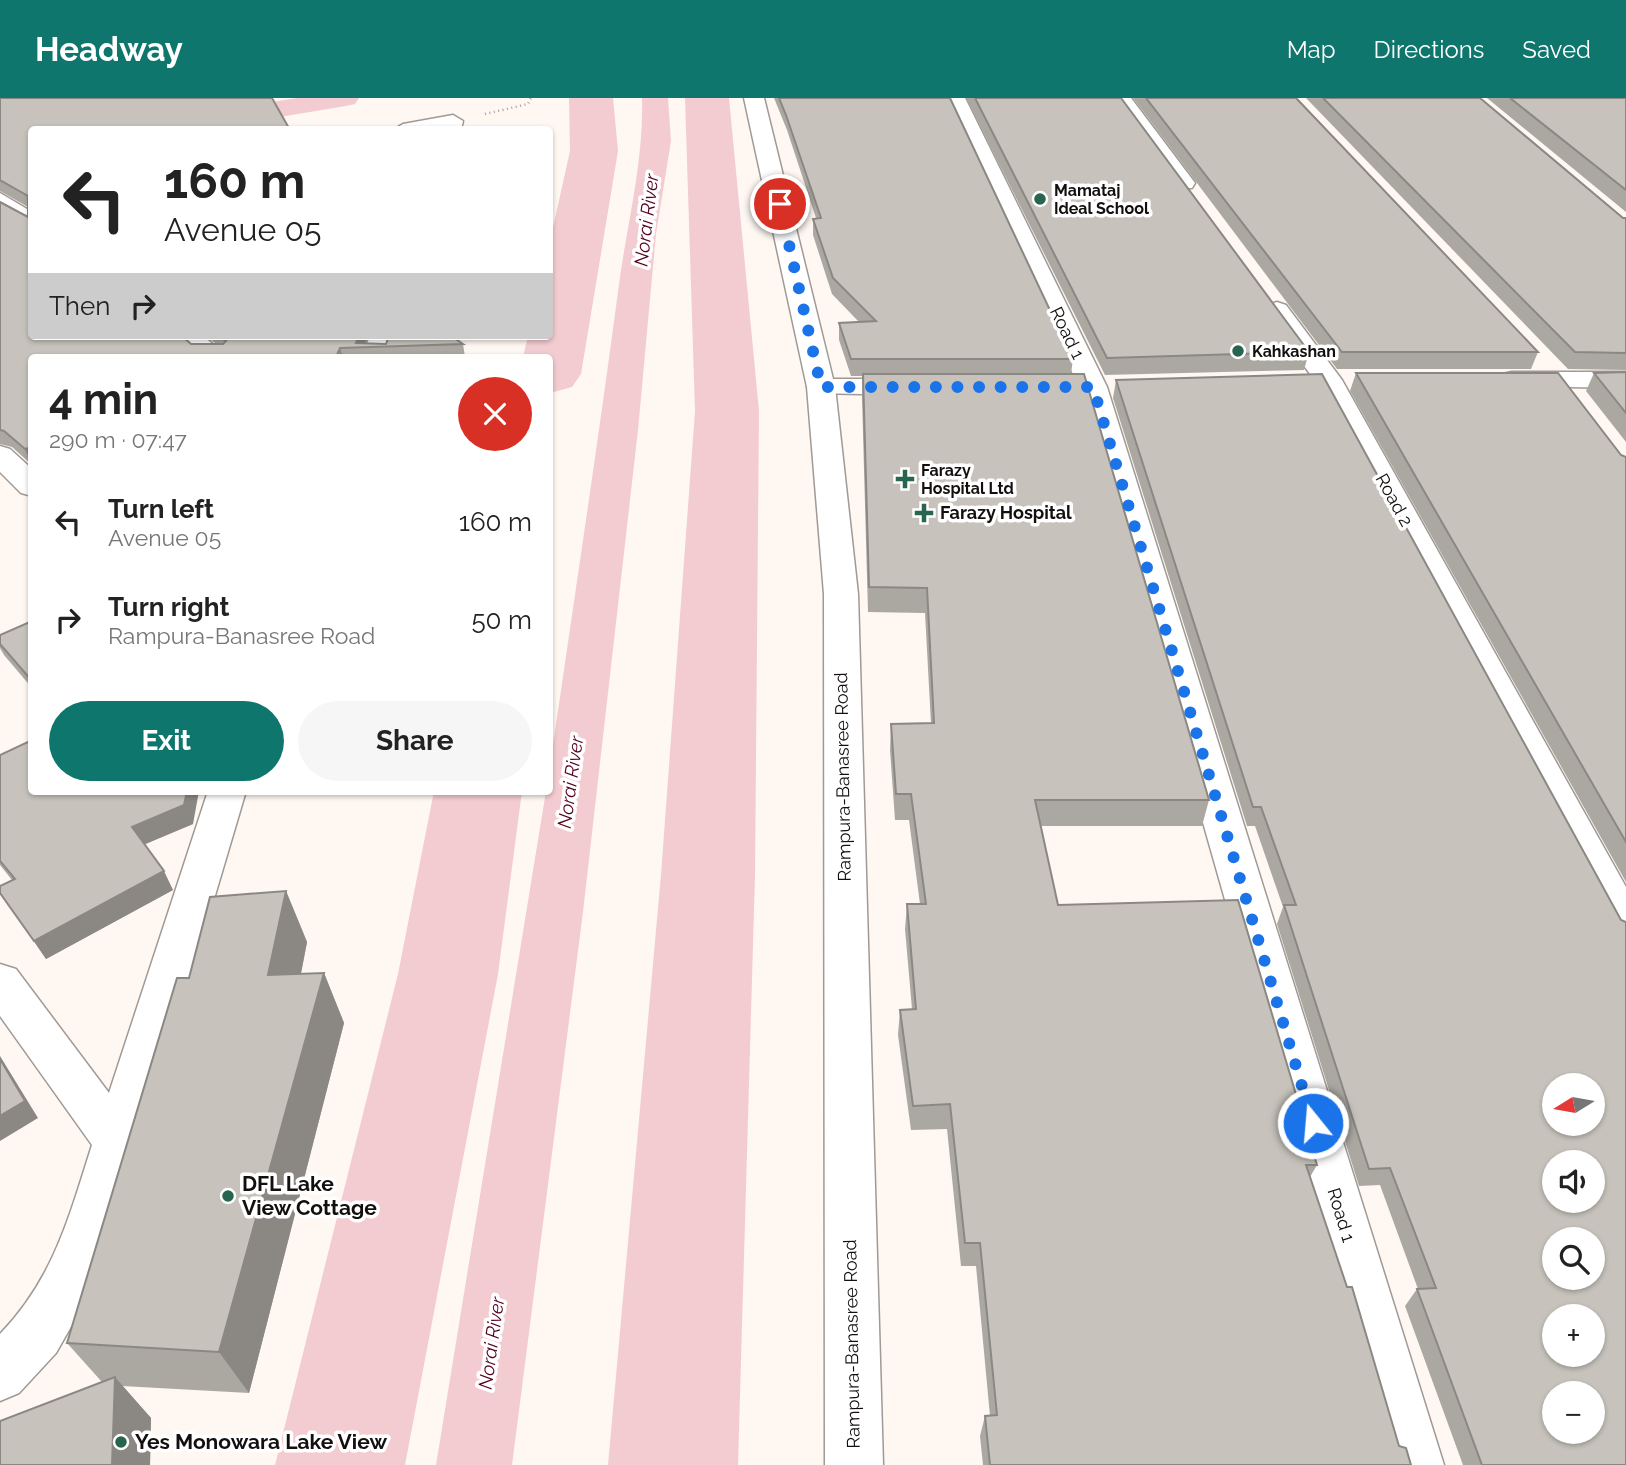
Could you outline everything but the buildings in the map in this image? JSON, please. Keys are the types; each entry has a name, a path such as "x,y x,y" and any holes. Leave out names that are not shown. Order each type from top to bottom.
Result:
{"street":[{"name":"Rampura-Banasree Road","path":"754,98 821,387 841,594 854,1465"},
{"name":"Road 1","path":"955,98 1093,387 1415,1465"},
{"path":"1122,98 1196,199"},
{"path":"0,200 28,220"},
{"name":"Road 2","path":"1262,289 1328,380 1626,926"},
{"path":"192,340 211,354"},
{"path":"1551,370 1585,412"},
{"path":"1492,380 1551,370 1626,380"},
{"path":"821,387 943,387"},
{"path":"0,455 28,483"},
{"path":"0,1374 37,1334 71,1281 118,1142 226,795"},
{"path":"0,982 118,1142"}],"path":[{"path":"452,125 528,104 531,98"}],"waterway":[{"path":"173,126 346,98"},
{"name":"Norai River","path":"553,359 594,151 591,98"},
{"name":"Norai River","path":"474,1465 555,912 619,430 641,234 657,141 655,98"},
{"name":"Norai River","path":"673,1465 708,875 727,411 707,98"},
{"name":"Norai River","path":"340,1465 448,974 477,795"}],"place":[{"name":"Mamataj Ideal School","path":"1040,199"},
{"name":"Kahkashan","path":"1238,351"},
{"name":"Farazy Hospital Ltd","path":"905,479"},
{"name":"Farazy Hospital","path":"924,513"},
{"name":"DFL Lake View Cottage","path":"228,1196"},
{"name":"Yes Monowara Lake View","path":"121,1442"}],"route":[{"path":"780,204 821,387 1093,387 1313,1123"}]}
